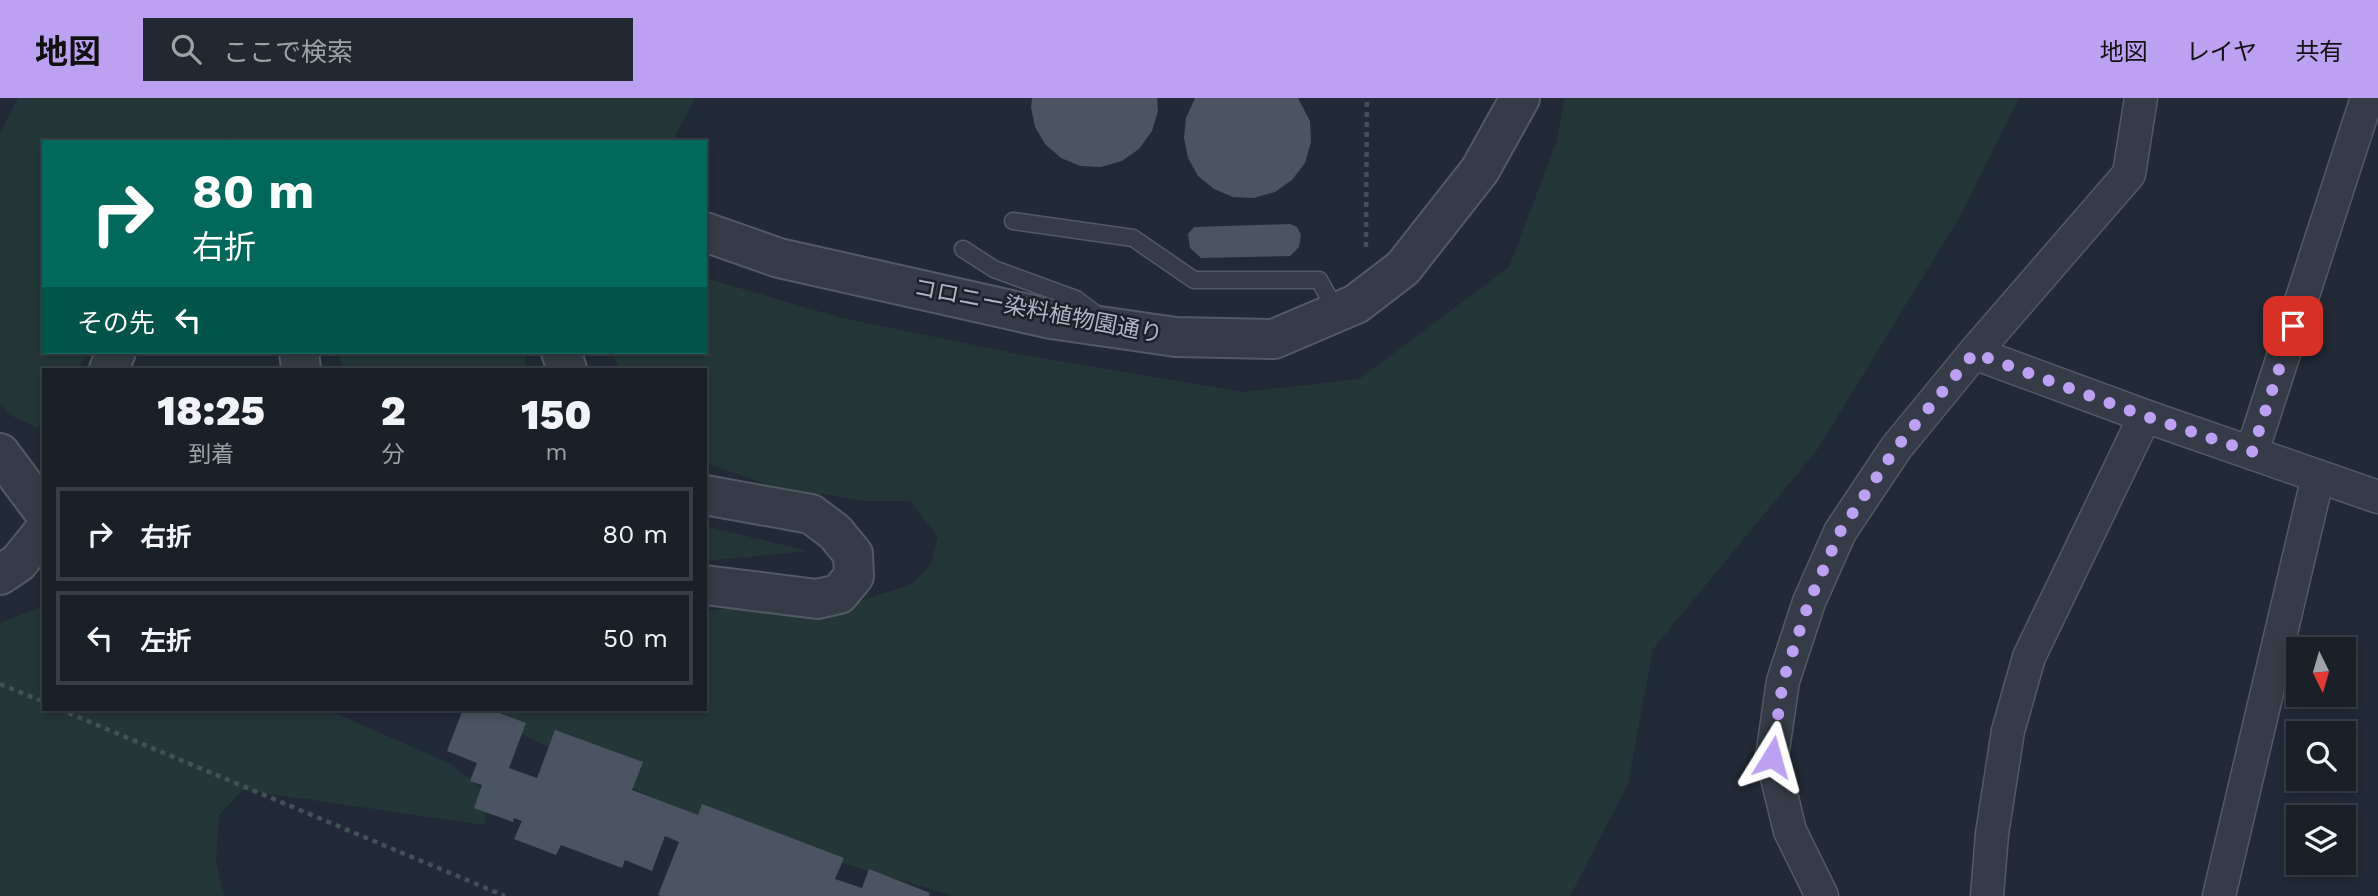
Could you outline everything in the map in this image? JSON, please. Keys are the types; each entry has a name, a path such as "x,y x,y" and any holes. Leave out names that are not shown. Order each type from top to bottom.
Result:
{"street":[{"name":"コロニー染料植物園通り","path":"707,233 779,258 1051,319 1176,337 1274,339 1351,304 1403,268 1471,181 1520,98"},
{"path":"1822,896 1790,831 1772,757 1783,681 1809,602 1840,532 1896,448 1974,353 2129,174 2141,98"},
{"path":"2252,452 2367,98"},
{"path":"1974,353 2378,497"},
{"path":"1987,896 1992,834 2008,731 2029,657 2145,416"},
{"path":"0,453 42,509"},
{"path":"2219,896 2318,475"},
{"path":"707,495 811,514 835,532 853,554 854,576 839,594 817,599 707,585"},
{"path":"0,575 18,563 42,533"}],"lane":[{"path":"1013,221 1133,238 1194,280 1319,280 1351,304"},
{"path":"963,249 994,268 1076,299 1116,329"}],"path":[{"path":"1351,304 1367,98"},
{"path":"0,684 42,701"},
{"path":"64,711 505,896"}],"shaded area":[{"path":"18,98 695,98 673,140 240,140 230,137 226,140 42,140 42,354 88,354 79,368 42,368 42,422 37,428 12,416 0,404 0,134"},
{"path":"1565,98 2019,98 1962,213 1817,450 1653,649 1628,784 1570,896 954,896 700,821 474,711 707,711 707,611 802,600 863,600 912,584 931,564 938,537 910,501 863,501 773,486 707,464 707,368 620,368 613,354 707,354 707,279 842,318 1018,354 1243,392 1359,379 1509,267 1556,143"},
{"path":"339,354 524,354 527,368 343,368"},
{"path":"707,526 809,551 707,561"},
{"path":"42,607 42,711 331,711 451,764 488,794 484,825 243,790 219,815 216,861 224,896 0,896 0,623"}],"building":[{"path":"1032,98 1157,98 1158,111 1152,131 1139,149 1122,161 1101,167 1080,166 1061,158 1045,144 1035,127"},
{"path":"1195,98 1298,98 1310,121 1311,142 1305,163 1292,180 1275,192 1254,198 1233,197 1214,189 1198,176 1188,158 1184,138 1186,118"},
{"path":"1290,224 1297,227 1301,235 1299,247 1290,256 1201,258 1190,248 1188,234 1194,227"},
{"path":"462,711 494,711 526,723 509,768 537,778 555,730 643,762 632,790 698,815 702,804 844,858 835,879 862,888 869,869 930,893 929,896 661,896 658,895 679,842 665,836 652,871 625,860 622,868 561,845 556,855 514,839 522,821 514,818 513,822 474,808 482,785 470,781 477,763 447,751"}],"route":[{"path":"1772,757 1783,681 1809,602 1840,532 1896,448 1974,353 2252,452 2293,326"}]}
